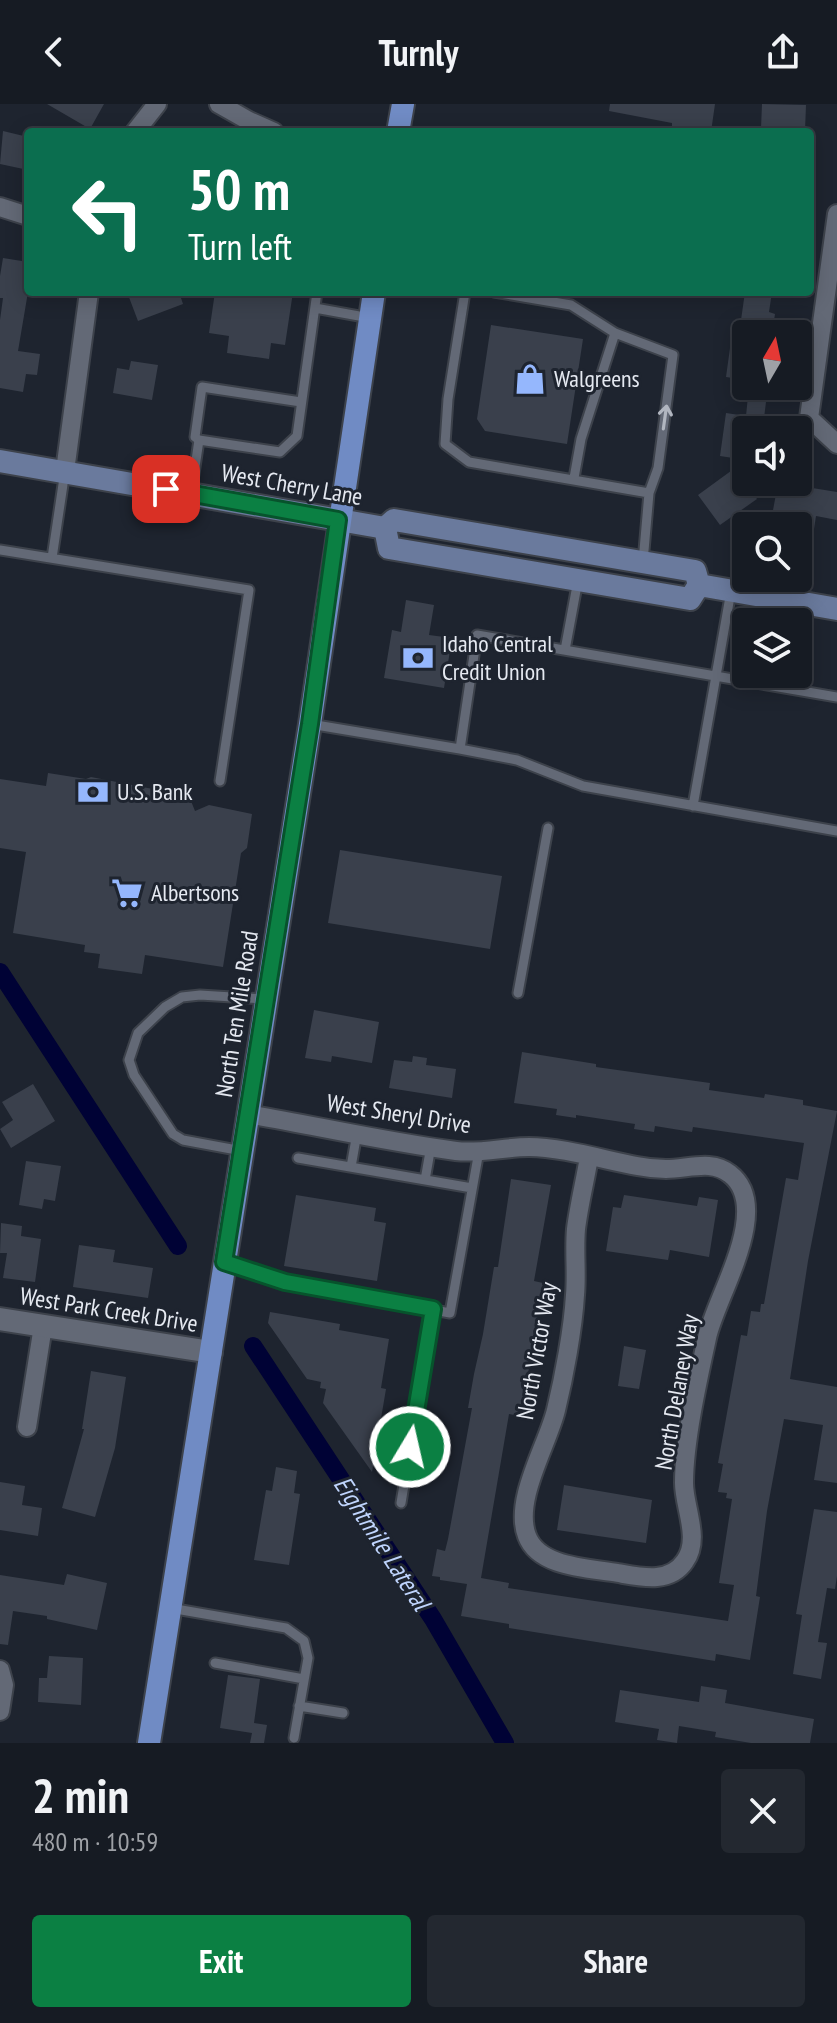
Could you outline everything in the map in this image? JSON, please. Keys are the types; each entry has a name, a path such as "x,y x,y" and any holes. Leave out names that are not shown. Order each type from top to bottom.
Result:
{"main road":[{"path":"399,128 403,104"},
{"name":"North Ten Mile Road","path":"149,1743 310,724 373,296"},
{"name":"West Cherry Lane","path":"0,461 385,528"},
{"name":"West Cherry Lane","path":"394,520 695,571 699,585 690,599 389,548 385,528 394,520"},
{"name":"West Cherry Lane","path":"699,585 837,609"}],"street":[{"path":"138,128 157,104"},
{"path":"219,104 266,128"},
{"path":"0,207 24,215"},
{"path":"837,214 809,418 837,444"},
{"path":"65,471 88,296"},
{"name":"West Sheryl Drive","path":"248,1114 461,1152 531,1147 667,1169 719,1168 732,1175"},
{"name":"North Victor Way","path":"589,1157 576,1235 575,1300 556,1413 533,1467 524,1521 527,1536 534,1548 558,1562 644,1577 660,1577 674,1572"},
{"name":"North Delaney Way","path":"674,1572 686,1560 691,1547 691,1530 685,1507 685,1459 707,1334 739,1252 746,1208 743,1191 732,1175"},
{"name":"West Park Creek Drive","path":"0,1319 211,1352"},
{"path":"27,1427 43,1326"},
{"path":"0,1670 4,1685 0,1711"}],"lane":[{"path":"301,402 202,387 195,437 280,452 297,436 316,296"},
{"path":"464,296 448,399 445,444 469,462 649,493"},
{"path":"518,296 571,305 615,333 673,355 658,468 649,493 643,562"},
{"path":"315,308 370,318"},
{"path":"574,478 581,439 615,333"},
{"path":"191,494 199,440"},
{"path":"52,558 65,471"},
{"path":"0,550 249,590 220,781"},
{"path":"565,650 578,580"},
{"path":"693,806 731,591"},
{"path":"460,749 477,635 837,697"},
{"path":"310,724 517,760 583,786 837,831"},
{"path":"518,993 548,828"},
{"path":"242,1151 183,1140 173,1134 134,1075 129,1060 138,1033 165,1007 182,997 200,995 266,999"},
{"path":"351,1167 357,1133"},
{"path":"425,1180 431,1146"},
{"path":"224,1262 285,1282 450,1313 479,1151"},
{"path":"298,1158 472,1188"},
{"path":"401,1503 433,1309"},
{"path":"170,1608 286,1628 304,1641 308,1658 294,1738"},
{"path":"215,1663 304,1679"},
{"path":"299,1706 343,1713"}],"building":[{"path":"47,104 104,104 88,128"},
{"path":"610,104 715,104 712,128 672,128 672,123 609,111"},
{"path":"762,104 806,105 805,128 761,128"},
{"path":"3,131 24,136 24,169 0,164"},
{"path":"3,258 24,261 24,296 27,296 18,351 40,354 37,375 26,374 23,392 0,388 3,298 0,298"},
{"path":"129,296 180,296 183,304 138,321"},
{"path":"214,296 292,296 285,345 271,343 269,359 227,353 229,336 209,333"},
{"path":"744,296 771,296 769,312 775,314 774,320 741,320"},
{"name":"Walgreens","path":"491,325 583,339 567,444 485,431 477,419"},
{"path":"730,348 732,348 732,378 726,377"},
{"path":"131,361 158,365 152,400 113,393 117,368 129,370"},
{"path":"748,400 766,400 764,416 746,416"},
{"path":"726,413 746,416 732,416 732,458 720,456"},
{"path":"732,470 732,496 755,496 757,499 738,512 732,512 732,517 720,525 698,495"},
{"path":"812,488 837,492 837,520 816,516 814,529 812,512 773,512 776,496 812,496"},
{"name":"Idaho Central Credit Union","path":"406,600 434,605 429,635 452,638 444,688 384,678 392,630 401,632"},
{"name":"Albertsons","path":"48,773 86,779 91,777 189,796 195,811 209,805 252,814 247,848 241,853 223,967 145,955 142,974 98,968 100,954 84,952 85,945 13,933 26,852 0,848 0,779 46,786"},
{"path":"340,850 502,876 490,949 328,923"},
{"path":"314,1010 379,1022 372,1063 332,1056 331,1062 305,1058"},
{"path":"522,1052 596,1064 596,1067 710,1083 709,1090 803,1100 803,1105 837,1111 808,1261 790,1379 837,1387 837,1483 814,1480 823,1425 784,1419 767,1511 756,1596 760,1597 750,1660 716,1654 715,1661 509,1628 509,1624 461,1616 467,1584 432,1576 437,1549 445,1551 448,1539 472,1408 468,1408 494,1267 498,1267 511,1179 551,1185 534,1281 543,1283 535,1336 520,1416 509,1414 481,1578 509,1583 508,1588 728,1621 734,1585 719,1583 732,1499 726,1498 727,1493 718,1492 723,1464 718,1463 741,1335 747,1336 751,1311 760,1312 761,1304 764,1304 786,1178 798,1180 804,1143 693,1127 692,1132 655,1126 654,1132 634,1129 635,1124 556,1115 557,1109 514,1103"},
{"path":"413,1056 427,1058 426,1065 456,1069 452,1098 389,1088 394,1060 412,1062"},
{"path":"33,1084 55,1121 11,1148 0,1129 13,1120 2,1102"},
{"path":"26,1161 61,1166 55,1201 44,1199 42,1209 19,1205"},
{"path":"296,1195 376,1208 374,1221 386,1223 377,1281 284,1266"},
{"path":"624,1195 697,1206 699,1197 718,1200 709,1257 670,1250 668,1260 606,1251 613,1207 621,1208"},
{"path":"1,1223 22,1226 21,1236 41,1239 35,1282 3,1278 7,1253 0,1253"},
{"path":"79,1245 115,1250 113,1262 153,1268 148,1298 73,1287"},
{"path":"270,1312 340,1324 339,1330 389,1339 381,1388 386,1389 372,1472 323,1403 326,1389 320,1388 321,1382 307,1379 268,1323"},
{"path":"624,1346 646,1350 639,1389 618,1386"},
{"path":"91,1371 126,1377 115,1448 95,1517 62,1508 84,1429"},
{"path":"276,1467 297,1471 294,1493 300,1494 289,1565 254,1560 266,1490 272,1491"},
{"path":"0,1482 25,1486 22,1505 42,1508 38,1536 0,1530"},
{"path":"564,1485 652,1500 646,1543 557,1530"},
{"path":"814,1509 837,1512 837,1576 835,1589 827,1588 818,1642 827,1643 821,1679 793,1674 802,1615 796,1614"},
{"path":"67,1574 107,1583 97,1630 47,1619 47,1616 13,1611 8,1645 0,1644 0,1575 64,1585"},
{"path":"49,1656 83,1658 81,1705 38,1702 39,1678 47,1678"},
{"path":"228,1675 260,1679 254,1723 267,1725 264,1743 250,1743 252,1733 220,1728"},
{"path":"701,1686 727,1690 725,1703 814,1719 810,1743 751,1743 715,1737 716,1732 679,1726 677,1743 657,1740 659,1729 615,1722 620,1690 699,1702"}],"waterway":[{"name":"Eightmile Lateral","path":"0,972 178,1246"},
{"name":"Eightmile Lateral","path":"253,1346 433,1619 505,1743"}],"place":[{"name":"Walgreens","path":"530,379"},
{"name":"Idaho Central Credit Union","path":"418,658"},
{"name":"U.S. Bank","path":"93,792"},
{"name":"Albertsons","path":"127,893"}],"route":[{"path":"166,489 338,520 310,724 224,1262 285,1282 433,1309 410,1447"}]}
